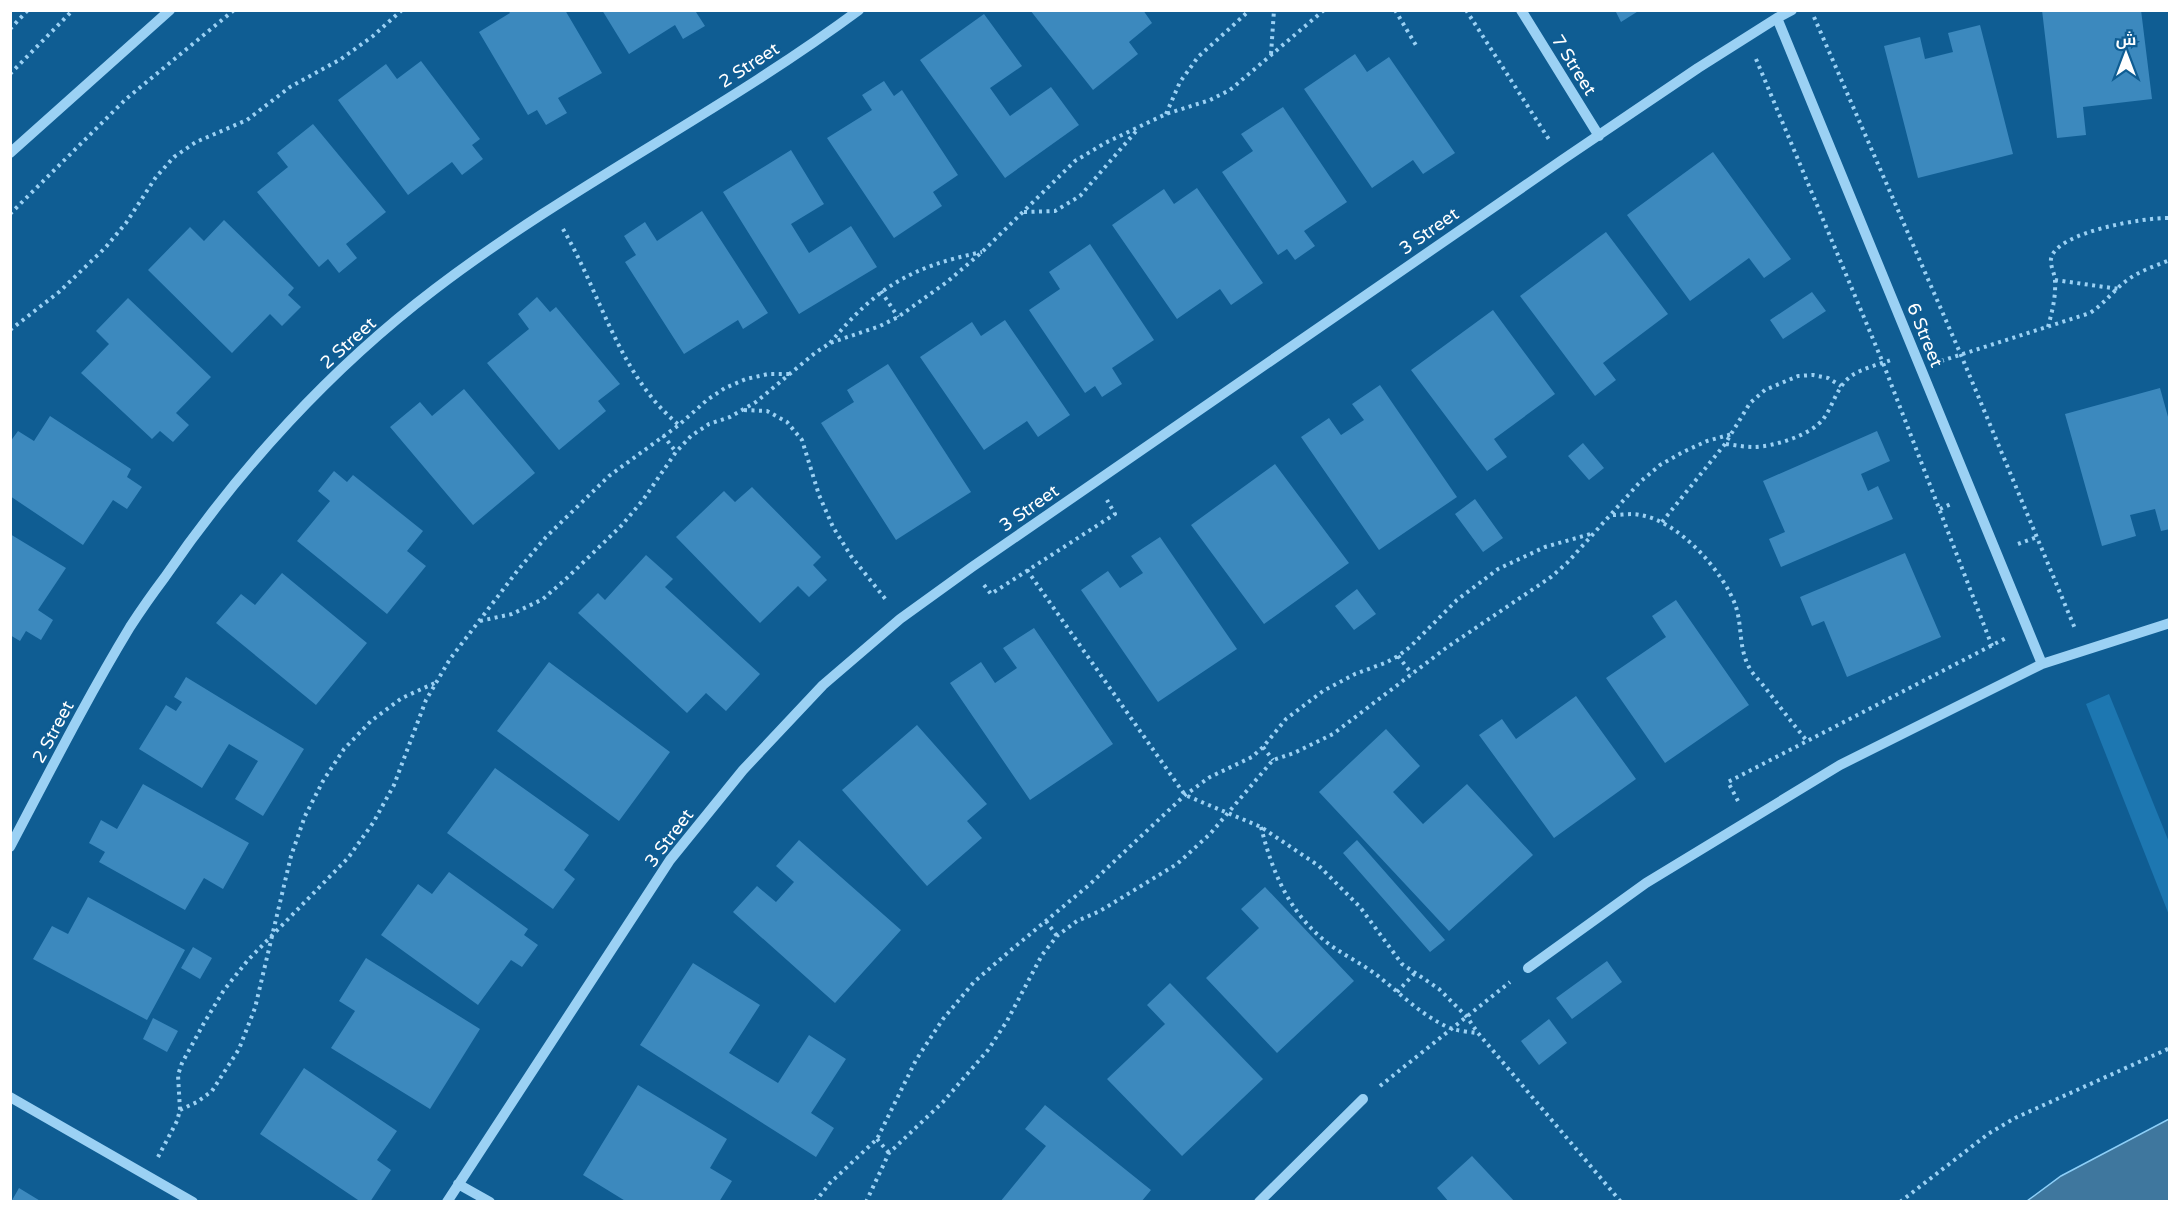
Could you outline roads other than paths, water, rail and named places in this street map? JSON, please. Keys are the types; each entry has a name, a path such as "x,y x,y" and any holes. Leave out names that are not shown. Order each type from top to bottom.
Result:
{"street":[{"path":"10,153 170,10"},
{"name":"2 Street","path":"10,847 75,724 131,626 196,532 268,444 348,363 434,289 550,208 742,89 859,10"},
{"name":"7 Street","path":"1521,10 1599,136"},
{"name":"3 Street","path":"447,1202 670,860 743,770 815,694 900,619 972,567 1562,160 1747,37 1792,10"},
{"name":"6 Street","path":"1777,18 2042,664"},
{"path":"1528,968 1646,883 1840,765 2042,664 2169,623"},
{"path":"10,1097 193,1202"},
{"path":"1259,1202 1363,1099"},
{"path":"458,1184 490,1202"}]}
